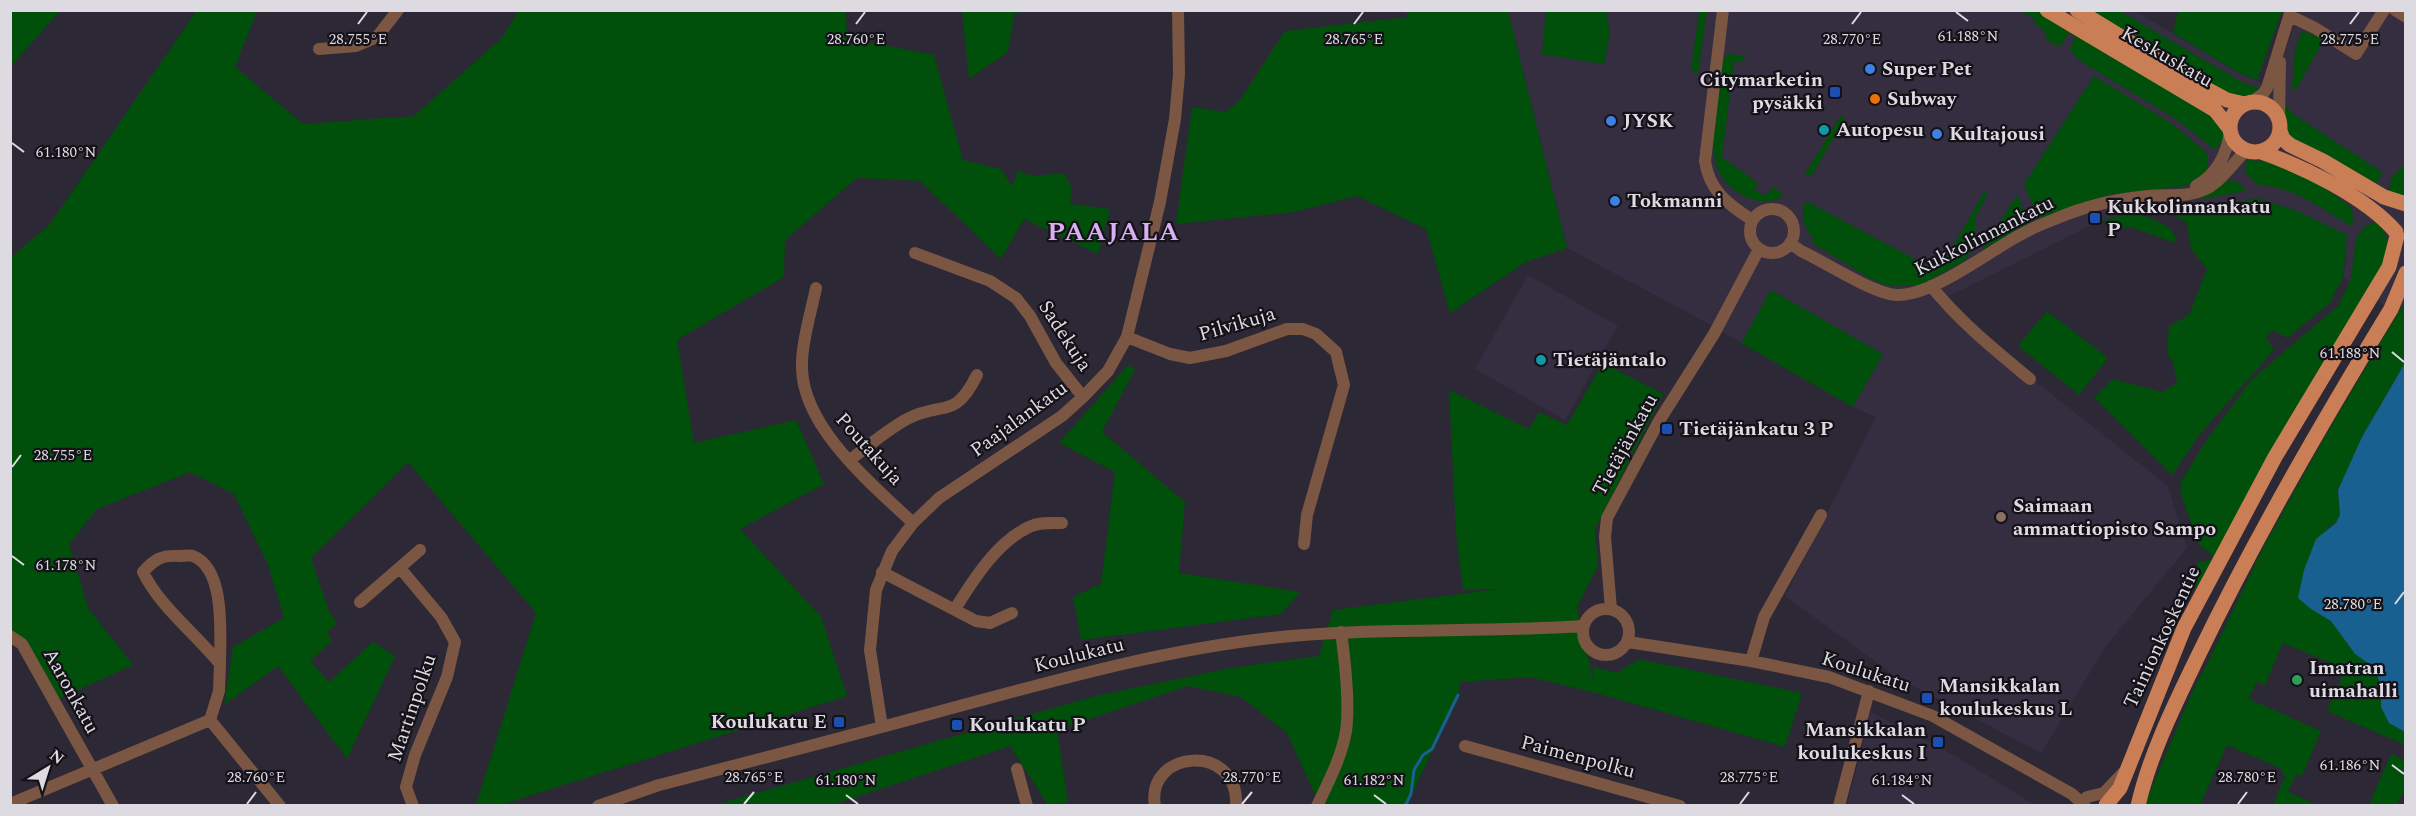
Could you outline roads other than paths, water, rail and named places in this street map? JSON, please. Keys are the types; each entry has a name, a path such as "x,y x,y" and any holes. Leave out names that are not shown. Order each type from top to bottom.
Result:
{"main road":[{"name":"Keskuskatu","path":"2047,10 2215,110 2223,117 2230,129"},
{"name":"Keskuskatu","path":"2078,10 2203,87 2227,100 2248,103"},
{"path":"2400,237 2382,217 2308,170 2261,152 2245,151 2234,142 2230,129 2233,114 2248,103 2261,103 2271,107 2283,139 2290,145 2323,160 2384,197 2406,204"},
{"path":"2261,152 2272,147 2280,126"},
{"name":"Tainionkoskentie","path":"2105,805 2120,788 2184,628 2275,457 2390,267 2400,237 2398,220 2406,210"},
{"name":"Tainionkoskentie","path":"2138,806 2143,783 2183,686 2223,602 2391,309 2406,273"},
{"path":"2105,805 2115,802 2127,806"}],"street":[{"path":"319,50 356,46 376,37 398,10"},
{"name":"Paajalankatu","path":"882,727 870,650 876,591 892,551 912,523 939,498 1062,416 1083,397 1108,371 1127,337 1161,202 1175,119 1179,74 1178,10"},
{"path":"1723,10 1705,161 1706,172 1718,195 1752,220"},
{"path":"2248,103 2263,94 2266,88 2291,13 2356,54 2384,10"},
{"path":"2395,10 2406,17"},
{"path":"2280,126 2278,87 2281,43"},
{"name":"Kukkolinnankatu","path":"2171,194 2195,186 2214,172 2224,154 2230,129"},
{"name":"Kukkolinnankatu","path":"1790,243 1801,251 1881,292 1896,295 1910,294 1932,286 2019,235 2096,204 2171,194 2190,194 2211,185 2245,151"},
{"path":"1766,210 1783,212 1794,225 1794,234 1790,243 1777,253 1768,253 1759,249 1750,237 1752,220 1766,210"},
{"name":"Tietäjänkatu","path":"1611,609 1605,537 1607,518 1659,421 1714,334 1759,249"},
{"name":"Sadekuja","path":"915,253 990,281 1016,298 1030,316 1056,363 1083,397"},
{"path":"1932,286 1948,306 1985,342 2030,379"},
{"name":"Poutakuja","path":"816,288 801,367 803,388 821,426 850,460 912,523"},
{"name":"Pilvikuja","path":"1127,337 1170,354 1190,358 1226,351 1287,329 1303,329 1316,334 1336,352 1344,385 1306,515 1304,544"},
{"path":"850,460 907,419 929,410 950,409 968,394 977,375"},
{"path":"1751,661 1764,617 1821,515"},
{"path":"955,609 975,578 1002,547 1030,526 1046,522 1062,523"},
{"path":"360,602 420,550"},
{"path":"10,804 210,720 219,691 220,664 221,608 211,571 193,556 155,559 143,572 151,590 203,643 220,664"},
{"name":"Martinpolku","path":"400,568 441,617 455,642 447,677 415,755 406,787 413,806"},
{"path":"882,572 976,621 990,623 1012,613"},
{"path":"1611,609 1623,616 1627,622 1628,642 1617,653 1602,656 1588,648 1584,642 1583,626 1591,614 1611,609"},
{"name":"Koulukatu","path":"598,806 659,785 1093,670 1216,646 1270,638 1341,632 1526,630 1583,626"},
{"path":"1317,806 1340,753 1346,730 1346,669 1341,632"},
{"name":"Aaronkatu","path":"10,636 22,644 113,806"},
{"name":"Koulukatu","path":"1628,642 1751,661 1829,678 1933,716 2072,794 2086,801 2105,805"},
{"path":"1839,806 1869,692"},
{"path":"210,720 280,806"},
{"name":"Paimenpolku","path":"1465,746 1680,806"},
{"path":"1155,806 1156,786 1163,774 1174,765 1186,760 1200,759 1214,763 1225,772 1233,783 1236,806"},
{"path":"2086,801 2104,793 2127,768"},
{"path":"1017,769 1027,806"}],"water":[{"path":"2405,363 2405,732 2389,723 2381,707 2381,684 2372,666 2355,654 2331,621 2298,598 2304,570 2316,539 2336,523 2340,515 2338,490 2362,437"}],"waterway":[{"path":"1405,806 1411,794 1414,770 1423,755 1432,749 1458,695"}],"place":[{"name":"Super Pet","path":"1870,69"},
{"name":"Citymarketin pysäkki","path":"1835,92"},
{"name":"Subway","path":"1875,99"},
{"name":"JYSK","path":"1611,121"},
{"name":"Autopesu","path":"1824,130"},
{"name":"Kultajousi","path":"1937,134"},
{"name":"Tokmanni","path":"1615,201"},
{"name":"Kukkolinnankatu P","path":"2095,218"},
{"name":"Tietäjäntalo","path":"1541,360"},
{"name":"Tietäjänkatu 3 P","path":"1667,429"},
{"name":"Saimaan ammattiopisto Sampo","path":"2001,517"},
{"name":"Imatran uimahalli","path":"2297,680"},
{"name":"Mansikkalan koulukeskus L","path":"1927,698"},
{"name":"Koulukatu E","path":"839,722"},
{"name":"Koulukatu P","path":"957,725"},
{"name":"Mansikkalan koulukeskus I","path":"1938,742"}],"district":[{"name":"PAAJALA","path":"1114,232"}]}
